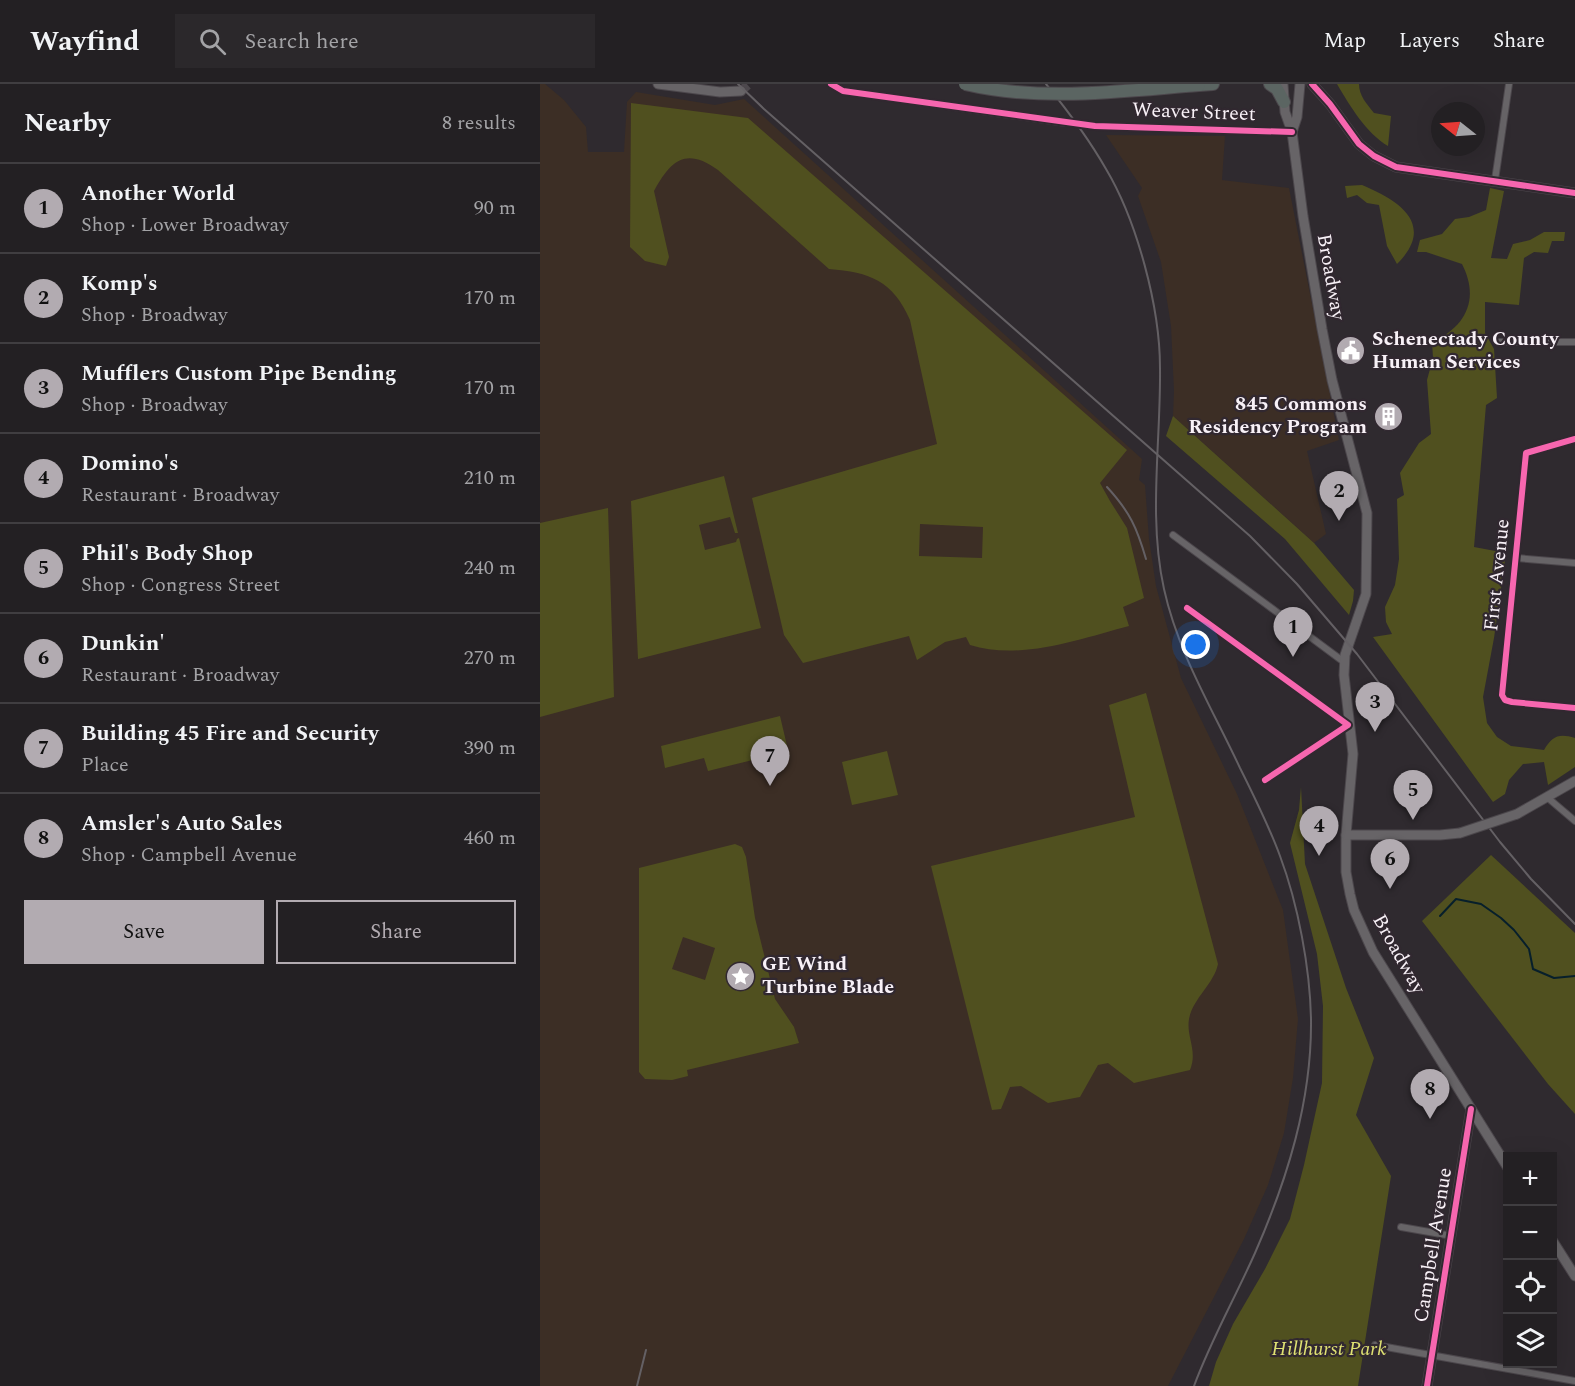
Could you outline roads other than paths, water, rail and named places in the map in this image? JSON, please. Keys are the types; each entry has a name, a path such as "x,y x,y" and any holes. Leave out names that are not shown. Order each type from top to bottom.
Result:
{"highway":[{"path":"965,84 1007,91 1068,93 1213,84"},
{"path":"1270,84 1278,89 1284,102"}],"main road":[{"path":"658,84 720,93 741,91"},
{"name":"Broadway","path":"1283,84 1284,102 1292,132 1301,207 1321,324 1332,380 1366,508 1366,594 1344,662 1348,725 1353,754 1346,835 1350,894 1354,910 1369,943 1503,1160"},
{"name":"Broadway","path":"1292,132 1298,117 1300,84"},
{"path":"1312,84 1330,104 1359,144 1374,156 1396,167 1575,193"},
{"path":"1346,835 1460,833 1517,814 1575,781"},
{"name":"Campbell Avenue","path":"1427,1386 1471,1109"},
{"path":"1557,1248 1575,1276"}],"street":[{"path":"831,84 843,91 1066,123"},
{"path":"1495,180 1509,84"},
{"name":"Weaver Street","path":"1095,126 1292,132"},
{"path":"1498,342 1575,342"},
{"name":"First Avenue","path":"1575,439 1526,453 1502,695 1505,700 1575,708"},
{"path":"1173,535 1344,662"},
{"path":"1516,558 1575,563"},
{"path":"1187,608 1348,725 1266,780"},
{"path":"1548,798 1575,821"},
{"path":"1401,1227 1452,1236"},
{"path":"1375,1345 1575,1381"}],"waterway":[{"path":"1440,916 1456,899 1481,904 1514,930 1529,949 1533,969 1554,978 1575,976"}],"tunnel":[{"path":"741,91 749,84"},
{"path":"1066,123 1095,126"}],"railway":[{"path":"738,84 1250,536 1297,584 1357,654 1500,842 1531,879 1575,924"},
{"path":"1046,84 1078,125 1106,169 1128,213 1145,265 1159,344 1160,396 1156,507 1159,562 1164,589 1170,613 1187,658 1261,811 1280,856 1297,915 1308,979 1311,1019 1307,1080 1287,1169 1267,1225 1194,1386"},
{"path":"1107,487 1122,504 1132,521 1146,559"},
{"path":"637,1386 646,1350"}],"place":[{"name":"Schenectady County Human Services","path":"1351,350"},
{"name":"845 Commons Residency Program","path":"1388,416"},
{"name":"Komp's","path":"1339,521"},
{"name":"Another World","path":"1293,657"},
{"name":"Mufflers Custom Pipe Bending","path":"1375,732"},
{"name":"Building 45 Fire and Security","path":"770,786"},
{"name":"Phil's Body Shop","path":"1413,820"},
{"name":"Domino's","path":"1319,856"},
{"name":"Dunkin'","path":"1390,889"},
{"name":"GE Wind Turbine Blade","path":"741,976"},
{"name":"Amsler's Auto Sales","path":"1430,1119"}],"park label":[{"name":"Hillhurst Park","path":"1329,1349"}]}
